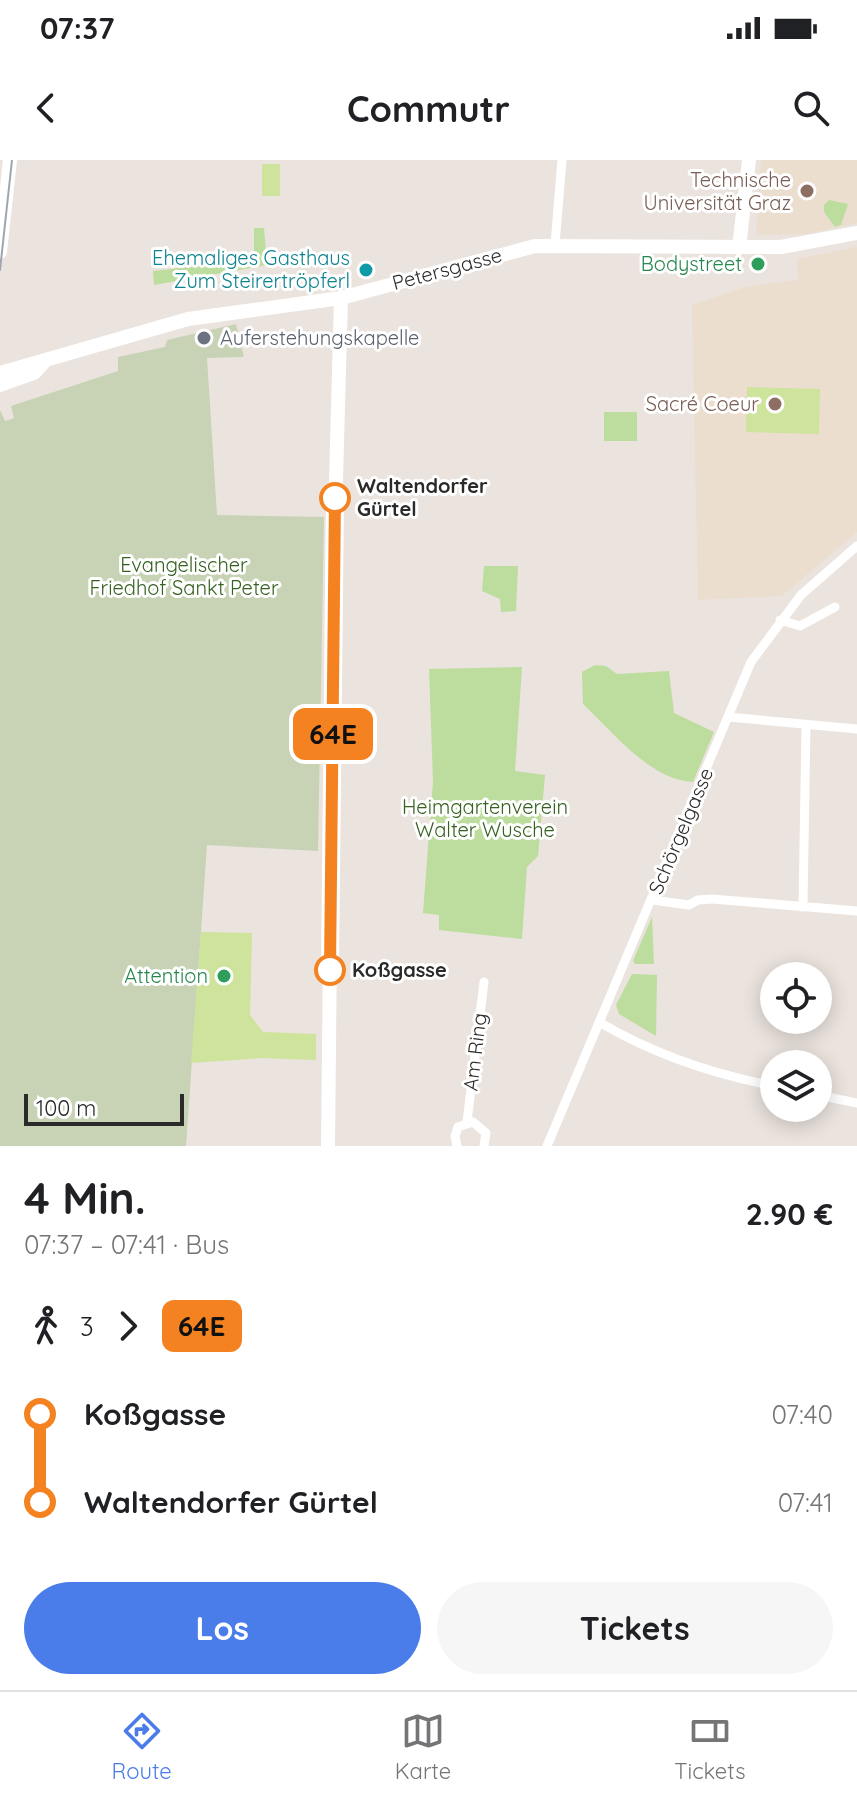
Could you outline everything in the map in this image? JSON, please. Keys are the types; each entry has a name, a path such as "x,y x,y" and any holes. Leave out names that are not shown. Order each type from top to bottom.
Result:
{"main road":[{"path":"0,252 10,160"},
{"path":"739,248 749,160"},
{"name":"Petersgasse","path":"0,373 122,335 188,319 341,298 473,261 555,244 739,248 790,246 857,233"},
{"path":"328,1146 341,298"},
{"name":"Petersgasse","path":"0,385 34,373 45,361"}],"street":[{"path":"555,244 562,160"},
{"name":"Schörgelgasse","path":"547,1146 751,662 780,620 822,573 857,546"},
{"path":"780,620 800,626 835,607"},
{"path":"728,717 857,729"},
{"path":"803,907 806,725"},
{"path":"652,900 689,905 701,899 857,911"},
{"name":"Am Ring","path":"457,1146 456,1132 467,1122 484,982"},
{"path":"599,1022 641,1045 694,1066 760,1082"},
{"path":"832,1098 857,1103"},
{"path":"467,1122 483,1128 486,1146"}],"shaded area":[{"name":"Technische Universität Graz","path":"761,160 857,160 857,223 807,234 756,235"},
{"name":"Sacré Coeur","path":"857,247 857,532 782,596 698,600 692,305 746,287 798,280 797,259"}],"green space":[{"path":"262,164 280,164 280,196 262,196"},
{"path":"829,200 848,204 841,225 835,227 824,212 824,205"},
{"path":"254,228 264,228 267,265 154,285 153,271 254,260"},
{"name":"Evangelischer Friedhof Sankt Peter","path":"236,324 244,357 207,358 217,515 324,517 318,851 207,845 186,1146 0,1146 0,410 5,421 14,418 11,406 118,371 118,357 165,347 167,340"},
{"path":"747,387 820,389 819,434 746,432"},
{"path":"604,412 637,412 637,441 604,441"},
{"path":"484,566 518,566 516,611 501,612 500,599 482,591"},
{"path":"595,665 606,666 617,674 669,671 674,713 714,732 693,782 677,779 647,764 583,704 582,672"},
{"name":"Heimgartenverein Walter Wusche","path":"522,667 515,771 545,775 538,856 527,867 522,939 439,930 439,915 423,913 433,781 429,669"},
{"path":"652,917 654,964 635,964 633,961"},
{"name":"Attention","path":"201,932 252,933 250,1015 263,1032 316,1034 316,1060 262,1058 191,1063"},
{"path":"632,974 657,975 656,1036 619,1014 616,1005"}],"tram line":[{"path":"0,270 12,160"}],"bus line":[{"name":"64E","path":"330,970 335,498"}],"place":[{"name":"Technische Universität Graz","path":"807,191"},
{"name":"Bodystreet","path":"758,264"},
{"name":"Ehemaliges Gasthaus Zum Steirertröpferl","path":"366,270"},
{"name":"Auferstehungskapelle","path":"204,338"},
{"name":"Sacré Coeur","path":"775,404"},
{"name":"Waltendorfer Gürtel","path":"335,498"},
{"name":"Koßgasse","path":"330,970"},
{"name":"Attention","path":"224,976"}]}
